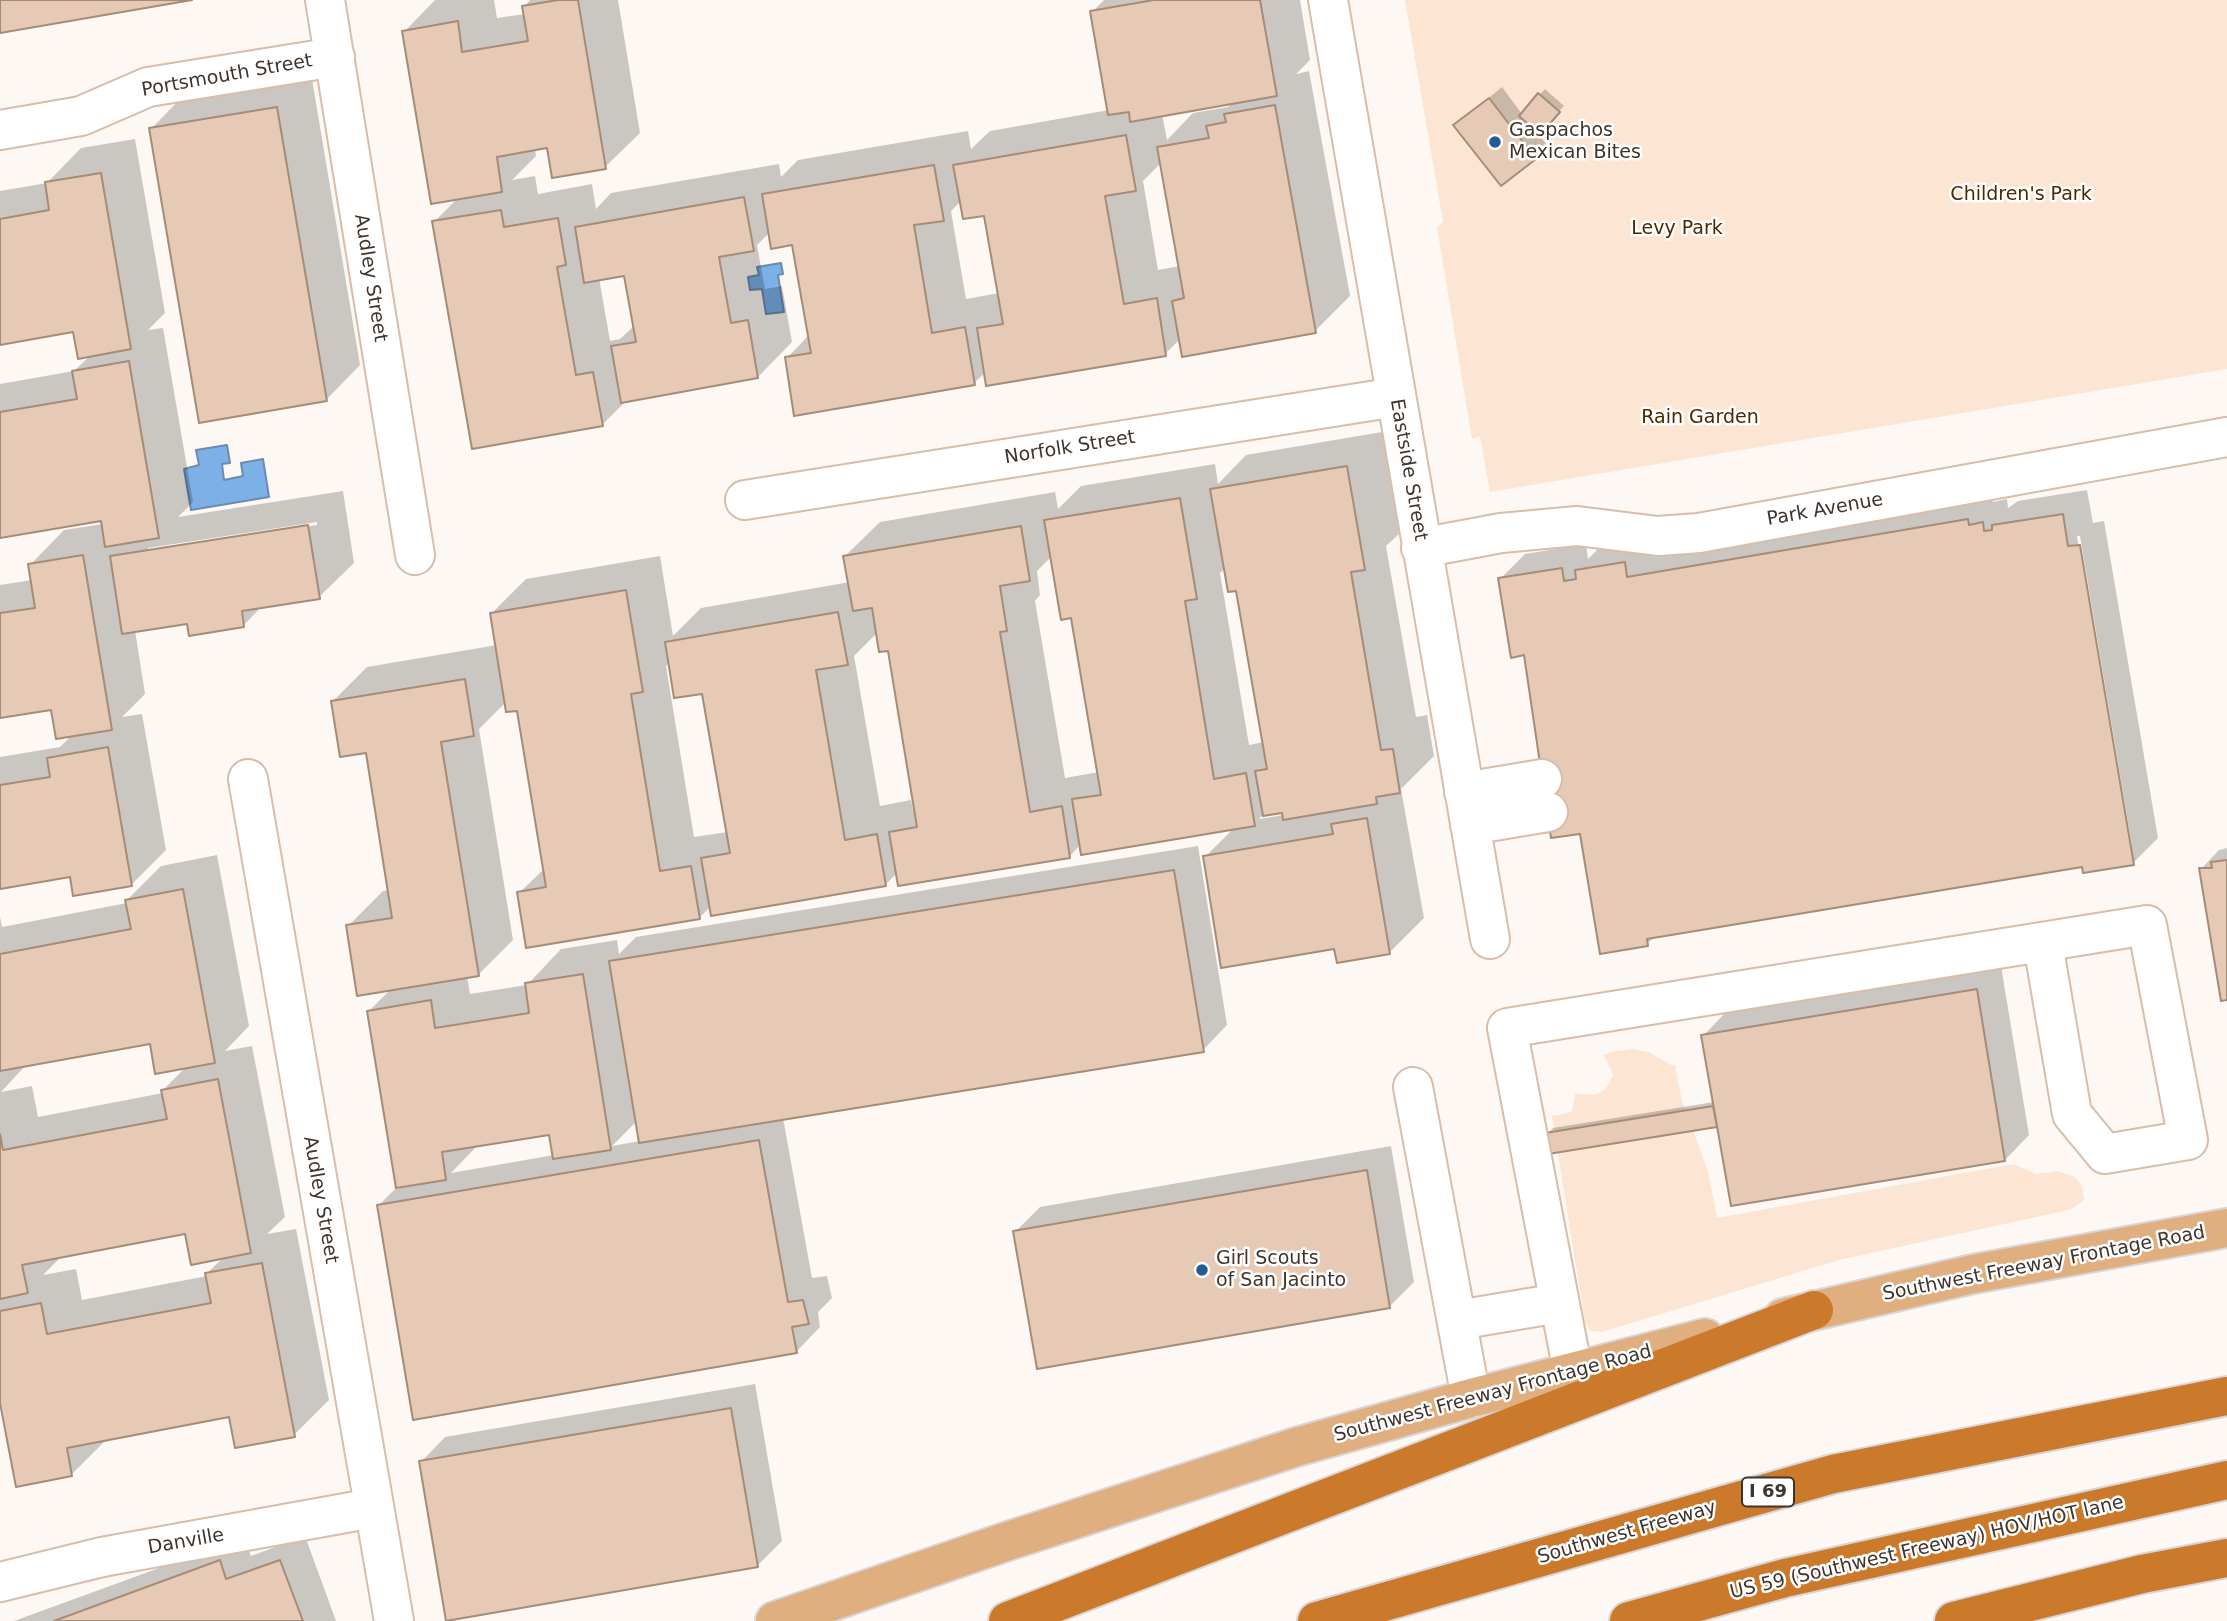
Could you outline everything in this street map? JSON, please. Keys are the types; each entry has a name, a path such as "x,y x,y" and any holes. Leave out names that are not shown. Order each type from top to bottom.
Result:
{"highway":[{"path":"1008,1621 1814,1310"},
{"name":"Southwest Freeway","path":"1317,1621 1833,1474 2227,1396"},
{"name":"US 59 (Southwest Freeway) HOV/HOT lane","path":"1629,1621 1785,1578 2227,1480"},
{"path":"1954,1621 2141,1574 2227,1558"}],"main road":[{"name":"Southwest Freeway Frontage Road","path":"775,1621 1193,1480 1296,1447 1471,1398 1814,1310 1973,1274 2227,1228"}],"street":[{"name":"Audley Street","path":"326,0 415,555"},
{"name":"Eastside Street","path":"1328,0 1490,939"},
{"name":"Portsmouth Street","path":"0,130 81,116 148,87 334,57"},
{"name":"Norfolk Street","path":"745,500 1396,397"},
{"name":"Park Avenue","path":"1421,548 1501,533 1577,526 1658,536 1699,533 2227,437"},
{"name":"Audley Street","path":"248,779 394,1621"},
{"path":"1467,808 1545,796"},
{"path":"1573,1372 1507,1028 2147,925 2188,1140 2105,1154 2072,1114 2043,943"},
{"path":"1413,1087 1471,1398"},
{"path":"1458,1320 1559,1303"},
{"name":"Danville","path":"2,1575 373,1508"}],"green space":[{"name":"Levy Park","path":"1405,0 2227,0 2227,369 1490,492 1480,436 1472,439 1437,227 1443,222"},
{"path":"1633,1049 1649,1052 1675,1065 1682,1101 1708,1171 1717,1218 2014,1164 2036,1174 2058,1171 2075,1177 2082,1187 2084,1200 2064,1211 1839,1260 1602,1332 1591,1331 1585,1322 1552,1116 1572,1112 1575,1093 1594,1095 1603,1091 1613,1075 1604,1055"}],"water":[{"path":"781,263 783,274 778,275 784,312 766,314 762,289 750,290 748,277 759,275 757,267"},
{"path":"227,445 230,463 222,464 224,480 243,476 241,463 263,459 269,497 191,510 184,469 199,465 196,450"}],"building":[{"path":"0,0 192,0 0,33"},
{"path":"558,0 578,0 606,169 552,178 547,148 497,157 502,192 431,204 402,31 458,21 462,52 528,41 522,6"},
{"path":"1154,0 1260,0 1277,96 1130,122 1129,112 1108,115 1090,11"},
{"path":"1538,93 1560,112 1540,135 1519,116"},
{"name":"Gaspachos Mexican Bites","path":"1489,98 1536,159 1501,186 1453,125"},
{"path":"1275,105 1316,333 1182,357 1172,301 1184,298 1157,147 1209,138 1206,126 1226,122 1224,114"},
{"path":"277,107 327,401 199,423 149,128"},
{"path":"1126,135 1136,191 1105,196 1124,304 1157,298 1166,356 986,386 977,328 1003,324 984,216 963,219 953,165"},
{"path":"934,165 944,221 914,225 932,333 965,327 975,385 794,416 785,357 811,353 792,245 771,249 762,194"},
{"path":"101,173 131,349 78,359 73,332 0,345 0,219 49,210 45,182"},
{"path":"744,197 754,251 719,257 731,323 748,320 758,378 621,403 611,346 636,342 624,276 584,283 575,227"},
{"path":"501,210 504,227 558,218 566,265 557,267 576,375 593,372 603,426 472,449 432,221"},
{"path":"129,361 159,538 105,547 101,521 0,538 0,412 77,399 72,371"},
{"path":"1347,466 1365,570 1351,572 1381,750 1393,749 1400,793 1376,797 1377,804 1283,820 1282,813 1263,816 1255,771 1267,769 1236,591 1228,592 1210,489"},
{"path":"1180,498 1197,599 1185,601 1214,779 1246,773 1255,826 1081,855 1072,799 1101,795 1071,618 1061,620 1044,520"},
{"path":"2063,514 2068,546 2080,545 2134,865 2083,873 2082,867 1647,939 1648,946 1600,954 1580,834 1551,838 1524,655 1511,658 1498,578 1562,568 1564,581 1576,579 1575,570 1625,562 1627,577 1968,519 1969,525 1983,522 1984,531 1992,530 1992,525"},
{"path":"308,525 320,599 242,611 244,627 189,636 187,624 122,634 110,556"},
{"path":"1021,526 1030,581 1000,586 1007,631 1000,632 1030,812 1062,806 1070,858 898,886 889,832 917,827 888,651 879,652 872,608 853,611 843,556"},
{"path":"83,555 112,730 56,739 51,710 0,718 0,613 35,608 28,564"},
{"path":"626,590 643,692 631,694 660,871 691,866 700,919 526,948 517,892 546,887 517,711 506,712 490,613"},
{"path":"838,612 848,665 816,670 845,840 877,834 886,886 711,916 701,858 730,853 702,694 674,698 665,642"},
{"path":"465,679 474,736 441,742 479,976 357,996 346,925 392,918 366,753 340,757 331,701"},
{"path":"108,747 132,886 73,896 70,877 0,889 0,785 50,777 47,758"},
{"path":"1367,818 1390,954 1337,963 1334,949 1221,968 1203,856 1333,834 1331,824"},
{"path":"2227,860 2227,1000 2221,1001 2199,868 2212,868 2211,862"},
{"path":"1174,870 1204,1052 639,1143 609,961"},
{"path":"183,889 215,1063 155,1074 150,1044 0,1071 0,954 131,929 125,900"},
{"path":"583,974 611,1150 553,1159 549,1135 442,1152 446,1180 396,1188 367,1011 431,1000 435,1028 529,1013 525,983"},
{"path":"1977,989 2005,1161 1731,1206 1701,1035"},
{"path":"218,1079 251,1253 191,1265 185,1234 22,1265 28,1293 0,1299 0,1134 3,1150 167,1119 161,1090"},
{"path":"1713,1106 1717,1127 1548,1154 1545,1133"},
{"path":"759,1140 788,1302 803,1300 809,1324 792,1327 797,1353 413,1420 377,1205"},
{"name":"Girl Scouts of San Jacinto","path":"1367,1170 1390,1308 1037,1369 1013,1231"},
{"path":"262,1263 295,1437 235,1448 229,1417 67,1448 72,1476 16,1487 0,1403 0,1311 41,1303 47,1334 211,1303 205,1273"},
{"path":"731,1408 758,1567 446,1621 419,1461"},
{"path":"220,1560 226,1579 280,1560 303,1621 54,1621"}],"place":[{"name":"Gaspachos Mexican Bites","path":"1495,142"},
{"name":"Girl Scouts of San Jacinto","path":"1202,1270"}],"park label":[{"name":"Children's Park","path":"2021,195"},
{"name":"Rain Garden","path":"1700,418"}]}
